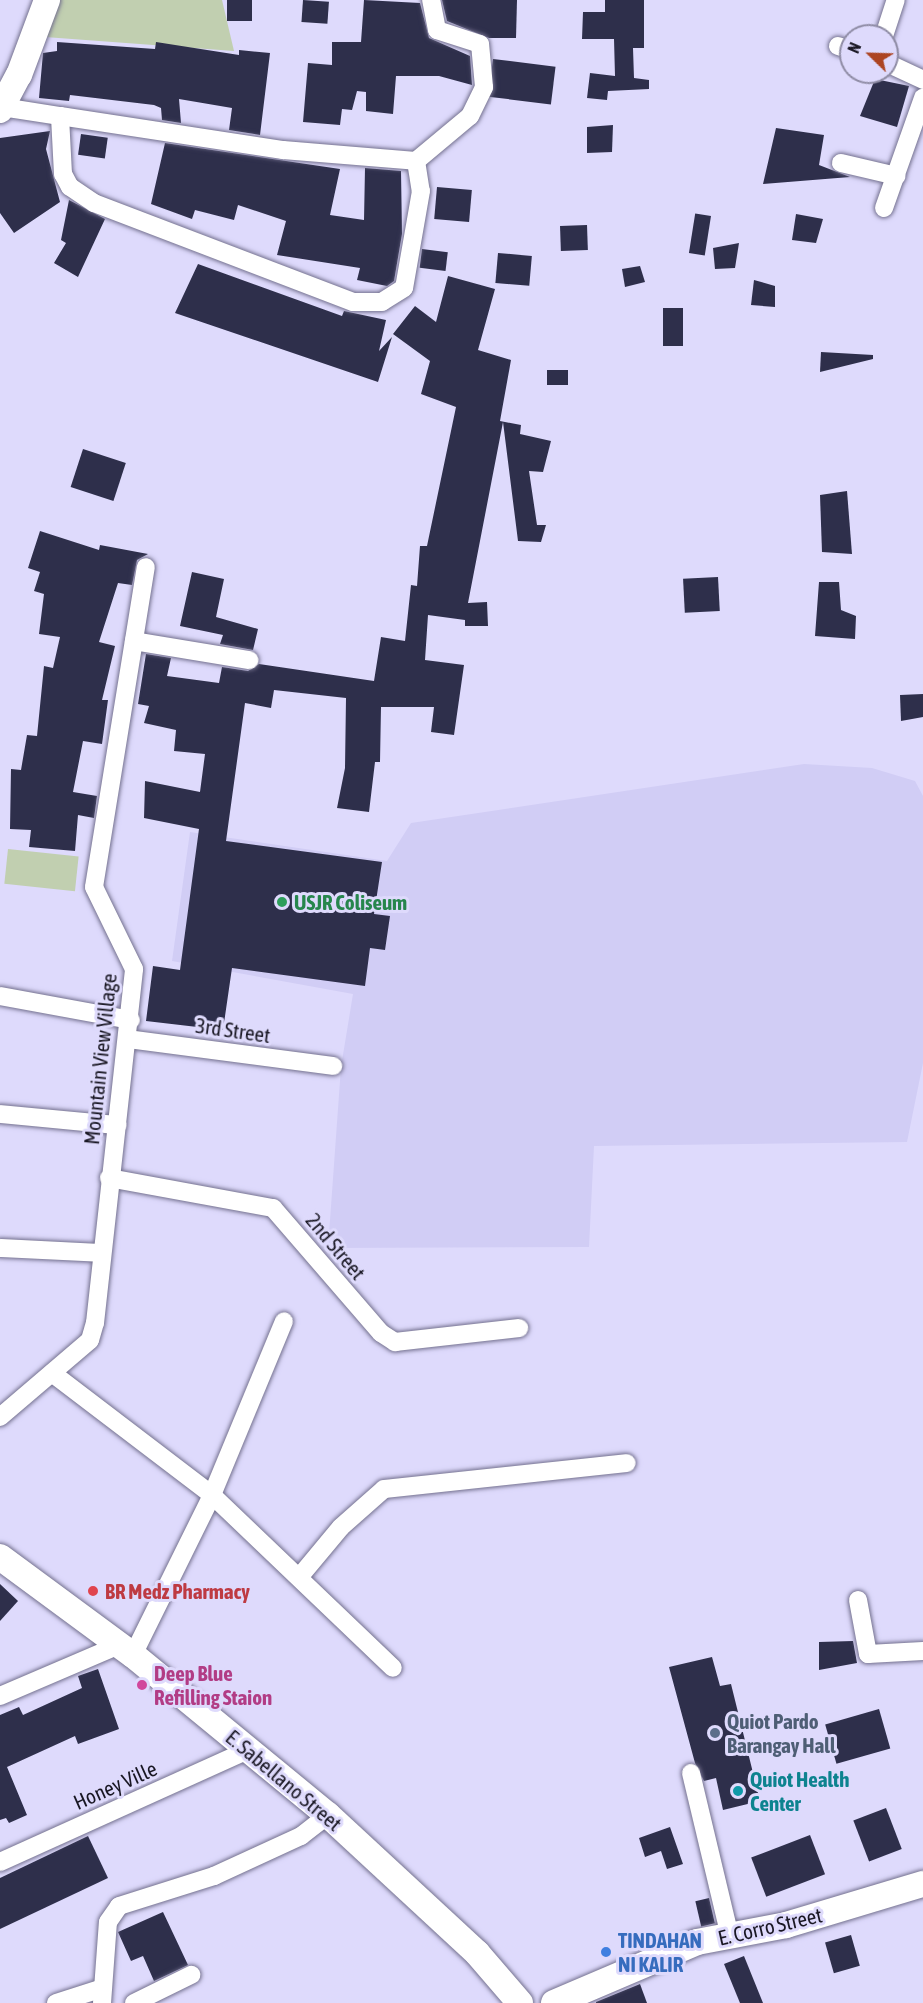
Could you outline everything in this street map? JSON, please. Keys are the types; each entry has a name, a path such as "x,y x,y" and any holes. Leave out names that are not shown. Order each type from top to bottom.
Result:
{"street":[{"path":"47,0 1,109 283,150 416,161 470,116 484,87 480,44 436,30 431,0"},
{"path":"888,24 896,0"},
{"path":"899,69 923,80"},
{"path":"884,208 923,98"},
{"path":"60,116 63,174 70,187 94,203 353,302 382,302 404,288 421,191 416,161"},
{"path":"842,163 896,176"},
{"name":"Mountain View Village","path":"0,1417 90,1340 131,1020 134,969 94,887 146,567"},
{"path":"134,641 249,660"},
{"path":"0,996 131,1020"},
{"name":"3rd Street","path":"128,1039 333,1066"},
{"path":"0,1114 117,1125"},
{"name":"2nd Street","path":"109,1178 273,1208 381,1334 396,1342 519,1328"},
{"path":"0,1248 101,1253"},
{"path":"0,1696 126,1650 212,1495 284,1321"},
{"path":"52,1373 212,1495 301,1575 393,1668"},
{"path":"301,1575 341,1527 384,1488 627,1463"},
{"name":"E. Sabellano Street","path":"0,1557 126,1650 328,1815 477,1953 520,2003"},
{"path":"858,1600 868,1654 923,1651"},
{"name":"Honey Ville","path":"0,1862 248,1750"},
{"path":"691,1773 730,1937"},
{"path":"56,2003 102,1996 108,1922 119,1906 214,1876 301,1836 328,1815"},
{"name":"E. Corro Street","path":"554,2003 697,1942 730,1937 923,1884"},
{"path":"134,2003 191,1975"}],"shaded area":[{"path":"804,764 872,768 915,781 923,796 923,1063 907,1142 594,1146 589,1247 328,1248 341,1067 353,994 172,961 190,832 387,861 411,823"}],"green space":[{"path":"59,0 222,0 234,51 45,37"},
{"path":"8,849 79,856 75,891 4,884"}],"building":[{"path":"227,0 252,0 252,21 227,21"},
{"path":"303,0 329,2 327,24 301,22"},
{"path":"364,0 420,3 429,38 470,56 472,85 439,76 396,76 393,114 366,111 366,92 357,91 352,110 342,109 340,125 303,122 308,63 332,65 332,42 361,42"},
{"path":"442,0 517,0 516,38 489,38 447,21"},
{"path":"605,0 644,0 644,48 633,48 634,78 649,80 649,89 608,91 607,100 587,98 590,73 615,76 614,39 582,39 583,12 605,12"},
{"path":"57,42 155,49 156,42 239,55 239,50 270,53 260,135 229,130 232,108 179,99 181,123 162,120 161,108 154,105 70,95 69,101 39,98 43,53 57,51"},
{"path":"493,59 556,67 551,104 488,97"},
{"path":"873,84 909,86 897,127 860,116"},
{"path":"613,125 612,152 587,153 587,127"},
{"path":"776,128 824,135 819,165 850,177 763,184"},
{"path":"50,131 46,149 60,202 14,233 0,213 0,138"},
{"path":"81,134 108,138 105,159 78,155"},
{"path":"165,143 340,169 330,215 364,220 365,168 401,171 402,234 394,281 387,286 357,280 360,268 277,255 286,221 238,205 234,220 195,210 192,219 151,204"},
{"path":"437,187 472,190 469,222 434,219"},
{"path":"69,200 105,219 78,277 54,263 66,243 61,240"},
{"path":"695,213 711,216 705,256 689,253"},
{"path":"796,214 823,219 816,243 792,240"},
{"path":"587,225 588,250 561,251 560,226"},
{"path":"739,243 735,268 715,269 713,248"},
{"path":"422,249 448,252 445,271 420,268"},
{"path":"498,253 532,256 529,286 495,283"},
{"path":"198,264 342,316 344,311 386,320 379,351 392,337 378,382 175,313"},
{"path":"640,266 645,282 625,287 622,269"},
{"path":"448,276 495,289 478,350 511,360 500,421 521,425 520,434 551,441 543,472 529,471 537,525 546,525 541,542 518,541 503,422 468,603 487,602 488,626 465,626 465,620 428,615 425,660 464,665 454,735 431,732 434,707 381,707 380,762 375,762 369,812 337,808 345,768 346,698 274,690 271,708 245,703 226,841 382,862 374,914 390,916 385,950 370,948 365,986 232,968 223,1030 146,1021 153,966 180,970 199,829 144,818 145,781 200,792 205,754 174,751 176,730 144,723 149,706 138,704 146,654 171,658 167,676 219,683 222,667 248,671 259,664 374,681 381,637 405,641 411,585 417,586 420,546 427,546 456,407 421,394 430,361 393,334 415,306 436,322"},
{"path":"754,280 775,286 775,307 751,305"},
{"path":"663,308 683,308 683,346 663,346"},
{"path":"821,352 873,355 873,359 820,372"},
{"path":"547,370 568,370 568,385 547,385"},
{"path":"83,449 126,463 113,501 71,487"},
{"path":"847,491 852,554 822,552 820,495"},
{"path":"40,531 99,550 100,545 148,554 137,560 132,585 118,583 99,642 115,646 102,700 108,700 102,744 83,741 73,792 97,796 94,818 78,815 75,851 29,847 31,830 10,829 11,769 21,770 27,735 37,736 44,666 53,668 60,637 39,634 44,594 34,591 40,572 28,568"},
{"path":"192,572 224,579 216,617 258,629 253,650 220,644 223,635 180,626"},
{"path":"718,577 720,611 685,613 683,579"},
{"path":"819,582 839,582 841,610 856,616 855,639 815,636"},
{"path":"923,694 923,717 901,721 900,695"},
{"path":"0,1584 18,1601 0,1621"},
{"path":"853,1641 857,1663 819,1670 819,1642"},
{"name":"Quiot Pardo Barangay Hall","path":"712,1657 720,1686 731,1684 760,1801 723,1810 716,1778 704,1781 695,1763 669,1667"},
{"path":"98,1669 119,1729 78,1744 75,1736 7,1767 27,1815 9,1823 6,1818 0,1820 0,1715 19,1707 23,1715 82,1688 78,1676"},
{"path":"879,1709 890,1748 836,1764 825,1724"},
{"path":"886,1808 902,1849 869,1862 853,1821"},
{"path":"670,1827 683,1864 667,1869 661,1851 645,1857 639,1838"},
{"path":"810,1835 825,1874 766,1897 751,1858"},
{"path":"88,1836 108,1878 0,1929 0,1878"},
{"path":"709,1898 715,1923 701,1926 695,1901"},
{"path":"163,1912 188,1965 154,1981 143,1956 131,1961 118,1932"},
{"path":"851,1935 860,1966 834,1973 825,1942"},
{"path":"744,1956 763,2003 740,2003 724,1964"},
{"path":"640,1984 647,2003 596,2003 596,2002"}],"place":[{"name":"USJR Coliseum","path":"282,902"},
{"name":"BR Medz Pharmacy","path":"93,1591"},
{"name":"Deep Blue Refilling Staion","path":"142,1685"},
{"name":"Quiot Pardo Barangay Hall","path":"715,1733"},
{"name":"Quiot Health Center","path":"738,1791"},
{"name":"TINDAHAN NI KALIR","path":"606,1952"}]}
